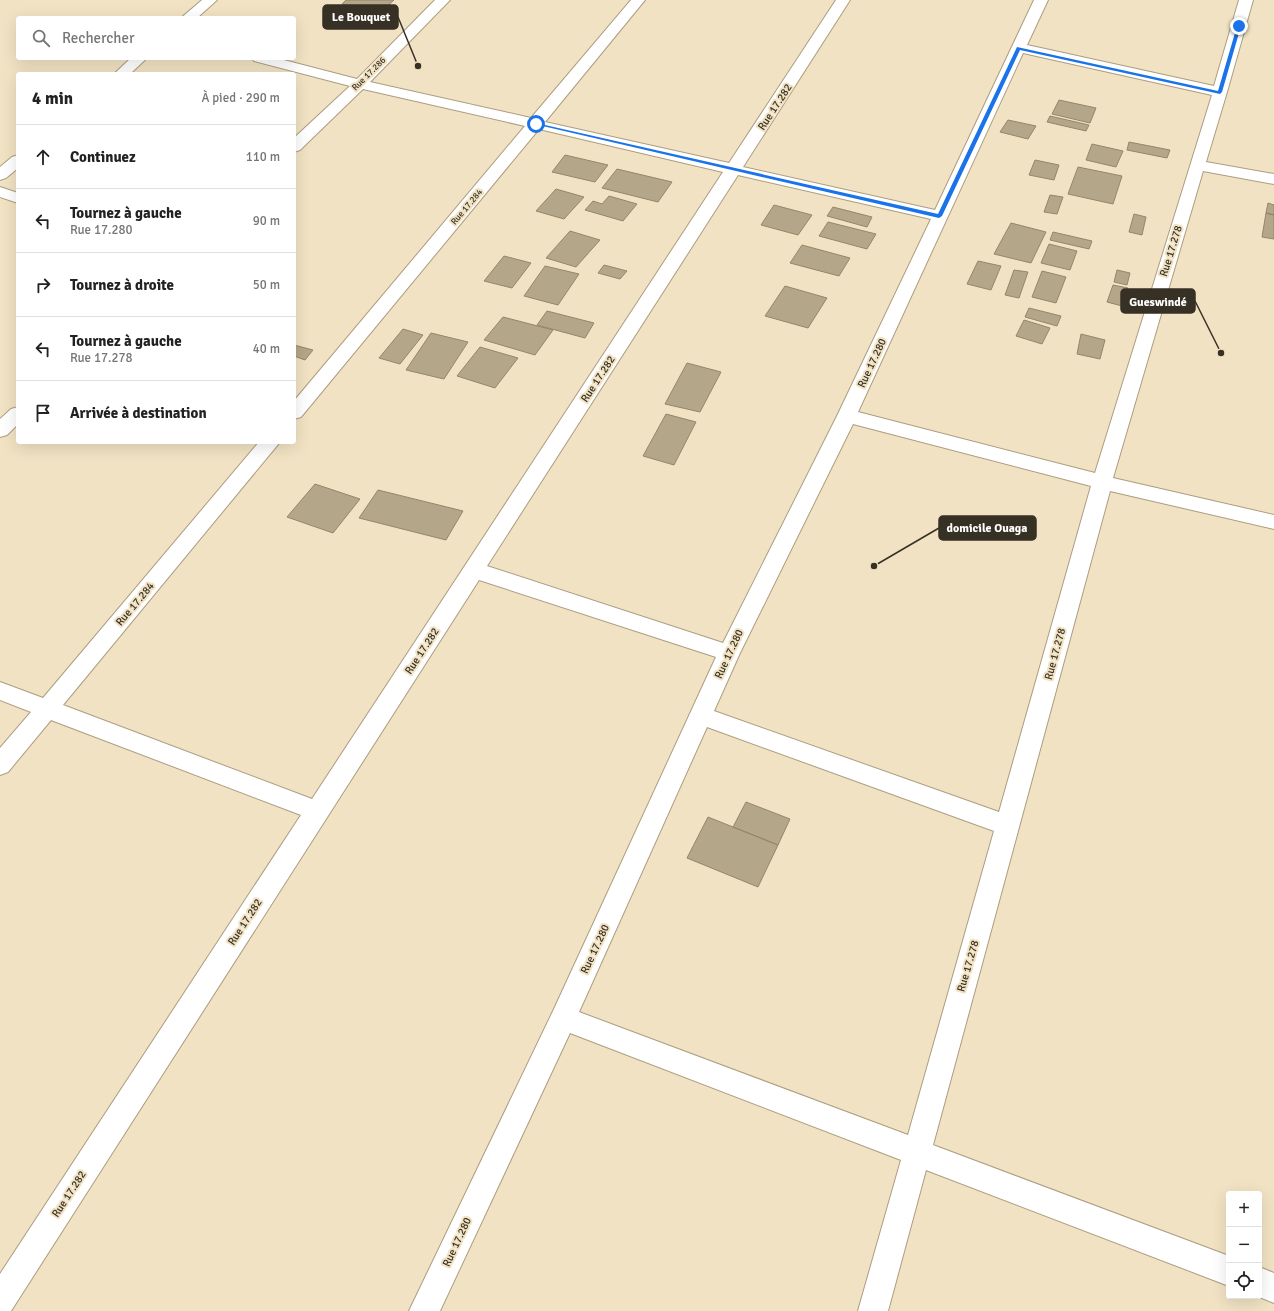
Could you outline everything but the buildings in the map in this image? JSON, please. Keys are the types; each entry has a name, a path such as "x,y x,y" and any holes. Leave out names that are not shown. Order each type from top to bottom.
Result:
{"street":[{"path":"190,16 210,0"},
{"name":"Rue 17.286","path":"296,145 360,84 443,0"},
{"name":"Rue 17.284","path":"296,411 638,0"},
{"name":"Rue 17.282","path":"0,1302 843,0"},
{"name":"Rue 17.280","path":"424,1311 563,1018 729,653 847,416 1041,0"},
{"name":"Rue 17.278","path":"873,1311 1102,482 1220,92 1246,0"},
{"path":"1019,48 1220,92"},
{"path":"123,72 138,60"},
{"path":"267,60 360,84 939,216"},
{"path":"0,175 16,162"},
{"path":"1197,165 1274,179"},
{"path":"0,192 16,197"},
{"path":"0,430 16,415"},
{"path":"847,416 1102,482 1274,522"},
{"name":"Rue 17.284","path":"0,765 268,444"},
{"path":"474,570 729,653"},
{"path":"0,691 318,811"},
{"path":"701,716 1007,825"},
{"path":"563,1018 1226,1270"},
{"path":"1262,1283 1274,1288"}],"place":[{"name":"Le Bouquet","path":"418,66"},
{"name":"Gueswindé","path":"1221,353"},
{"name":"domicile Ouaga","path":"874,566"}],"route":[{"path":"536,124 939,216 1019,48 1220,92 1239,26"}]}
